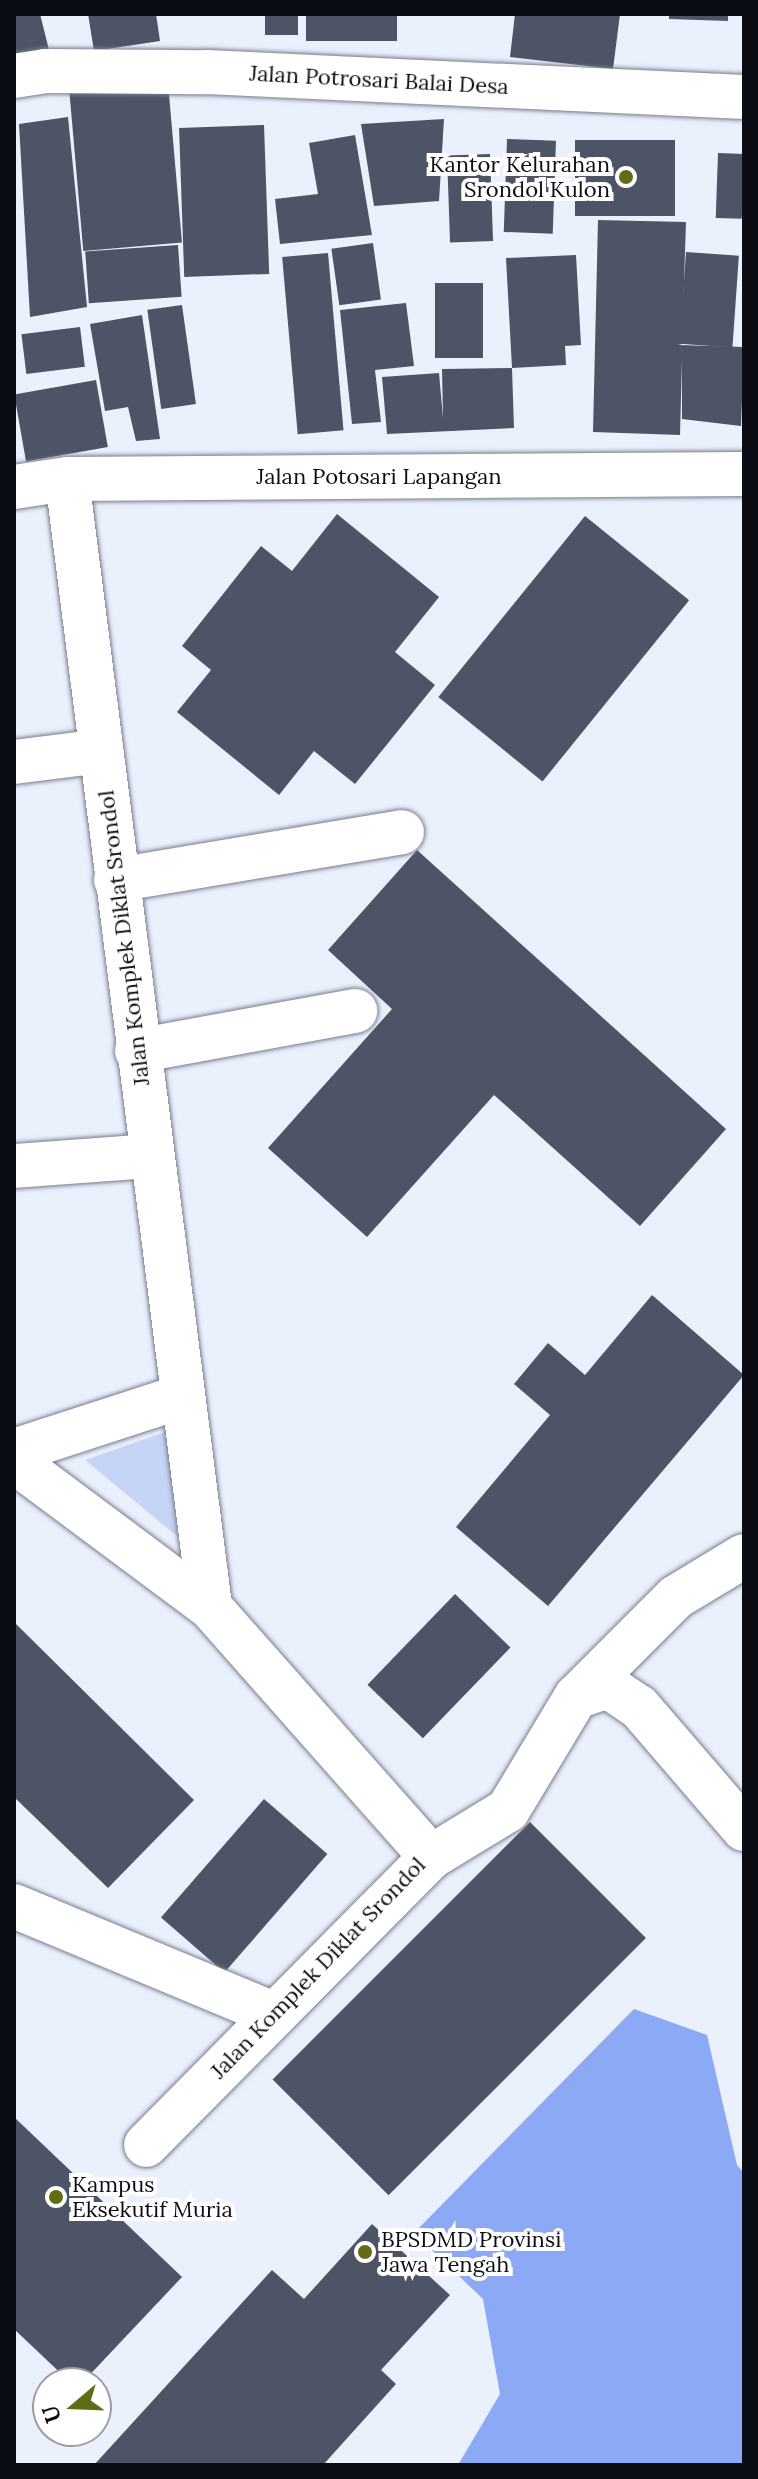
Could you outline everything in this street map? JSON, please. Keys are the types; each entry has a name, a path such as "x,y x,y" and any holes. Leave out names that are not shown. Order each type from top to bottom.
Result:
{"street":[{"name":"Jalan Potrosari Balai Desa","path":"14,76 45,71 207,72 744,97"},
{"name":"Jalan Potosari Lapangan","path":"14,487 67,479 744,474"},
{"name":"Jalan Komplek Diklat Srondol","path":"67,479 180,1397 210,1607"},
{"path":"14,762 101,751"},
{"path":"116,880 402,832"},
{"path":"137,1051 355,1011"},
{"path":"14,1166 151,1156"},
{"path":"14,1451 180,1397"},
{"name":"Jalan Komplek Diklat Srondol","path":"14,1461 210,1607 431,1857 146,2145"},
{"path":"431,1857 508,1810 576,1697 676,1597 744,1556"},
{"path":"576,1697 612,1689 639,1707 744,1829"},
{"path":"14,1906 274,2014"}],"shaded area":[{"path":"168,1431 178,1537 85,1460"},
{"path":"634,2009 707,2035 737,2165 744,2173 744,2465 458,2465 500,2394 483,2299 414,2233"}],"building":[{"path":"14,14 40,14 49,50 14,58"},
{"path":"88,14 156,14 160,41 94,51"},
{"path":"265,14 298,14 298,35 265,35"},
{"path":"306,14 397,14 397,41 306,41"},
{"path":"515,14 620,14 613,69 510,57"},
{"path":"669,14 728,14 728,21 669,19"},
{"path":"168,83 182,242 83,251 69,92"},
{"path":"68,117 87,307 30,317 19,124"},
{"path":"444,119 439,201 374,206 361,124"},
{"path":"264,125 269,274 184,277 179,128"},
{"path":"355,135 372,235 280,244 275,199 318,194 309,143"},
{"path":"507,139 556,141 553,234 504,232"},
{"name":"Kantor Kelurahan Srondol Kulon","path":"575,140 675,140 675,216 575,216"},
{"path":"718,153 744,154 742,219 716,218"},
{"path":"490,154 493,241 450,242 447,156"},
{"path":"598,220 686,222 682,344 678,345 744,347 741,426 682,419 682,360 680,435 593,432"},
{"path":"373,243 381,299 339,305 331,249"},
{"path":"178,245 182,297 89,303 85,251"},
{"path":"686,252 739,256 732,347 680,344"},
{"path":"328,253 344,430 298,434 282,257"},
{"path":"576,255 581,345 565,346 566,365 512,368 506,258"},
{"path":"435,283 483,283 483,358 435,358"},
{"path":"406,303 414,366 375,370 381,422 352,424 340,310"},
{"path":"182,305 196,404 161,409 147,310"},
{"path":"142,315 160,439 136,441 128,407 105,411 90,324"},
{"path":"80,327 85,367 26,374 21,334"},
{"path":"512,368 514,428 387,434 382,377 439,373 443,418 442,369"},
{"path":"96,380 108,447 26,461 14,394"},
{"path":"337,514 439,597 395,652 435,685 355,784 314,751 279,795 177,712 211,670 182,646 261,546 292,571"},
{"path":"585,516 689,600 543,781 438,697"},
{"path":"417,850 726,1129 640,1226 494,1095 367,1237 268,1148 392,1009 328,950"},
{"path":"652,1295 744,1375 548,1606 456,1527 550,1415 514,1384 548,1343 585,1375"},
{"path":"455,1594 510,1647 423,1738 367,1685"},
{"path":"14,1622 194,1800 108,1888 14,1797"},
{"path":"264,1799 327,1854 224,1973 161,1917"},
{"path":"530,1822 646,1938 389,2195 273,2079"},
{"name":"Kampus Eksekutif Muria","path":"14,2117 182,2277 97,2367 54,2367 14,2329"},
{"path":"372,2224 450,2295 381,2370 396,2384 323,2465 94,2465 272,2270 304,2299"}],"place":[{"name":"Kantor Kelurahan Srondol Kulon","path":"626,177"},
{"name":"Kampus Eksekutif Muria","path":"56,2197"},
{"name":"BPSDMD Provinsi Jawa Tengah","path":"365,2252"}]}
